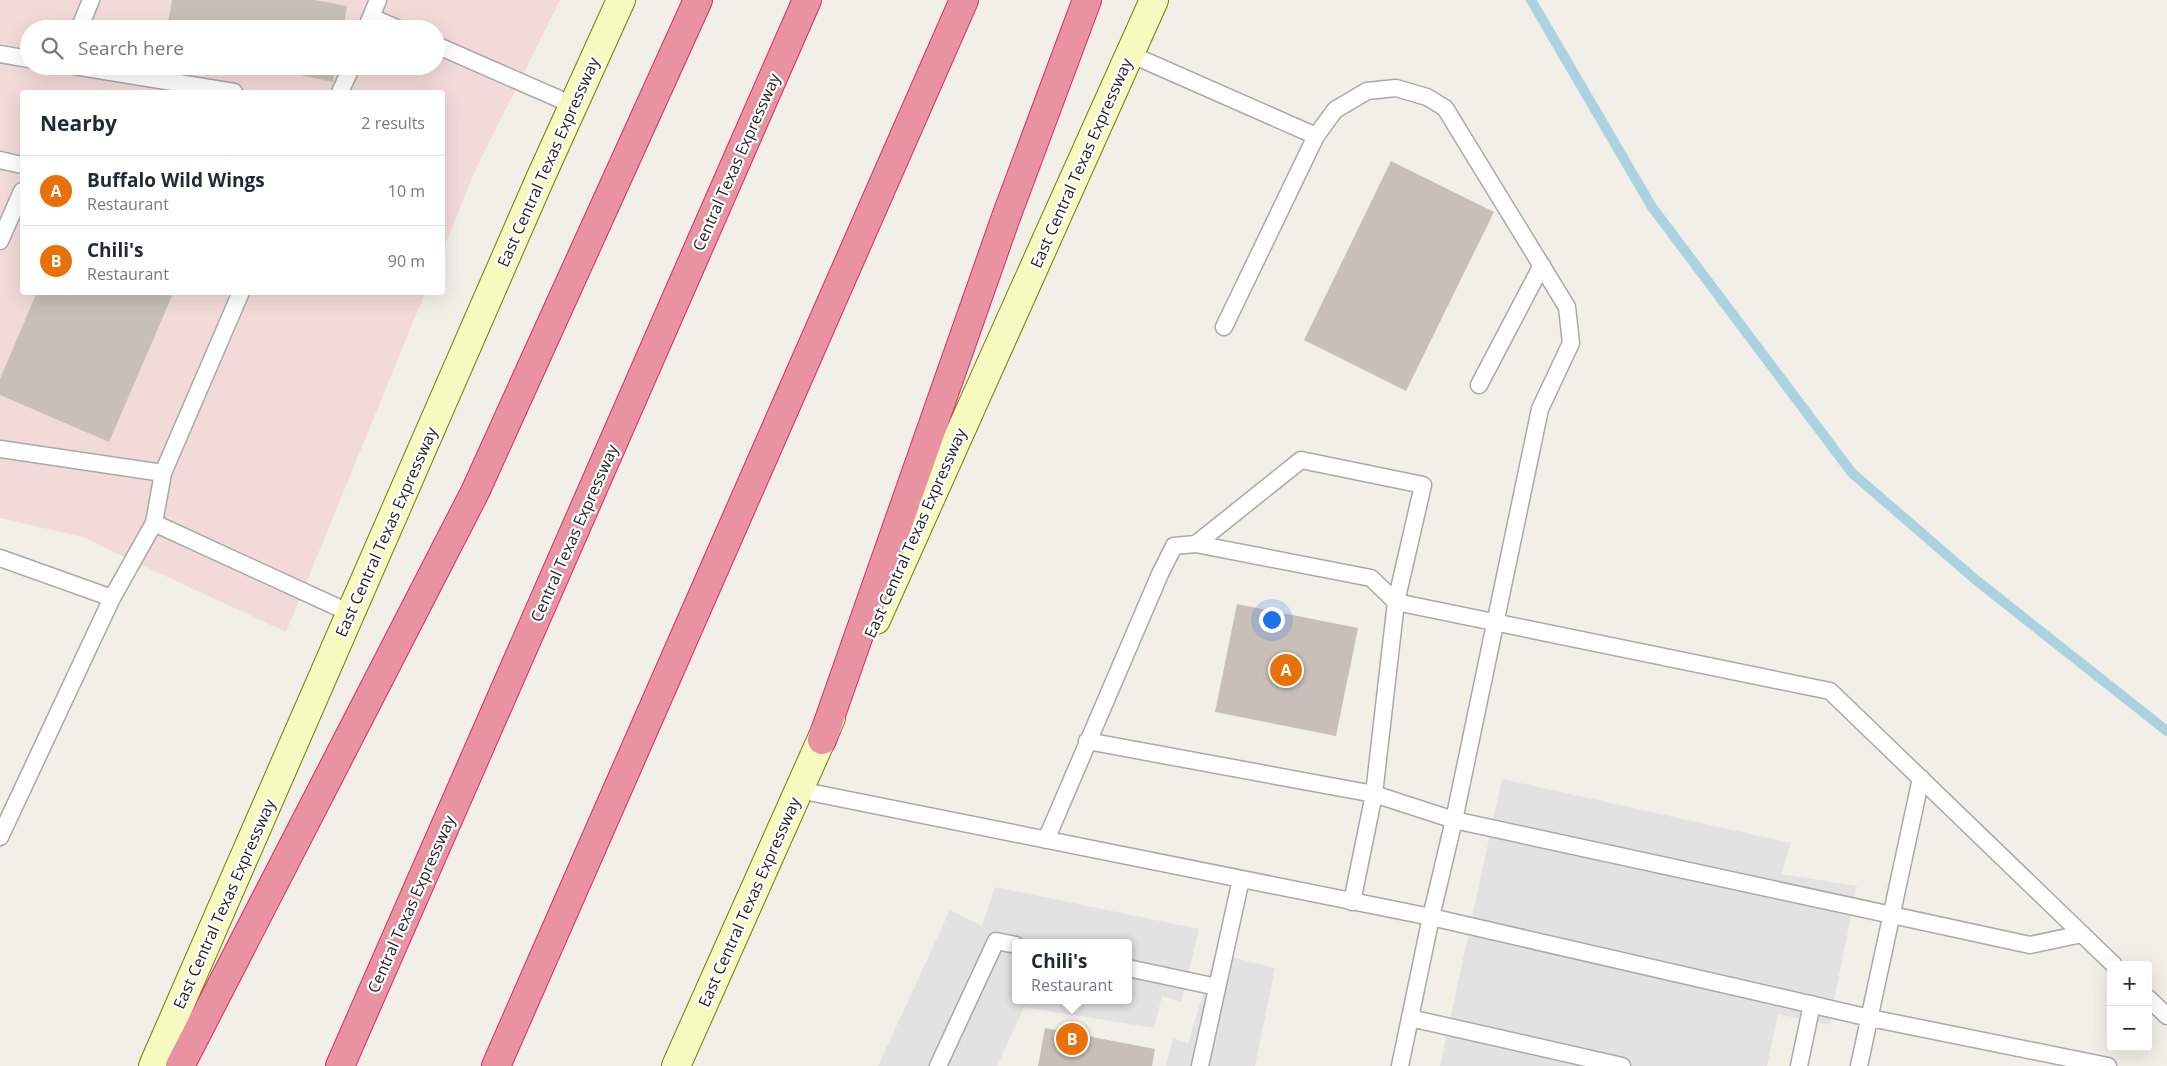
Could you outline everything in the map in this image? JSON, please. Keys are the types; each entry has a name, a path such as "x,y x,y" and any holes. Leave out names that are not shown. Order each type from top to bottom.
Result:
{"highway":[{"path":"180,1066 475,492 698,0"},
{"name":"Central Texas Expressway","path":"340,1066 807,0"},
{"path":"496,1066 964,0"},
{"path":"822,740 1003,227 1087,0"}],"main road":[{"name":"East Central Texas Expressway","path":"153,1066 573,105 621,0"},
{"name":"East Central Texas Expressway","path":"676,1066 1154,0"}],"lane":[{"path":"83,20 91,0"},
{"path":"370,20 378,0"},
{"path":"445,49 573,105"},
{"path":"0,54 20,57"},
{"path":"1130,54 1316,136"},
{"path":"129,75 222,90"},
{"path":"341,90 348,75"},
{"path":"1224,327 1316,136 1335,110 1366,91 1396,88 1427,97 1445,108 1567,307 1571,343 1540,409 1454,820 1431,917 1400,1066"},
{"path":"0,160 20,164"},
{"path":"0,241 20,196"},
{"path":"1479,385 1542,266"},
{"path":"0,837 112,598 154,523 163,473 240,295"},
{"path":"0,449 163,473"},
{"path":"1196,544 1301,460 1423,485 1396,602 1374,794 1352,902"},
{"path":"154,523 350,613"},
{"path":"1046,840 1087,741 1174,546 1196,544 1371,578 1396,602 1830,690 2110,961"},
{"path":"0,558 112,598"},
{"path":"1087,741 1374,794 1454,820 2030,945 2082,934"},
{"path":"1860,1066 1921,778"},
{"path":"799,790 1431,917 1870,1018 2108,1066"},
{"path":"1200,1066 1241,879"},
{"path":"938,1066 996,941 1012,944"},
{"path":"1132,969 1217,987"},
{"path":"2152,1002 2167,1016"},
{"path":"1799,1066 1812,1004"},
{"path":"1410,1018 1622,1066"}],"shaded area":[{"path":"0,0 560,0 475,171 445,245 445,90 20,90 20,295 424,295 286,632 87,538 0,518"},
{"path":"1502,779 1791,843 1781,874 1857,886 1829,1025 1778,1014 1767,1066 1440,1066"},
{"path":"995,887 1199,929 1181,1002 1162,996 1154,1028 1024,1007 997,1066 878,1066 950,910 982,926"},
{"path":"1215,953 1275,968 1255,1066 1166,1066 1173,1038 1188,1044"}],"building":[{"path":"172,0 315,0 347,6 345,20 169,20"},
{"path":"300,75 334,75 333,82"},
{"path":"1391,161 1494,212 1406,391 1304,340"},
{"path":"36,295 172,296 109,442 0,395 0,379"},
{"path":"1237,604 1358,628 1336,736 1215,712"},
{"path":"1045,1028 1155,1049 1152,1066 1038,1066"}],"waterway":[{"path":"1531,0 1652,207 1852,473 1976,580 2167,731"}],"place":[{"name":"Buffalo Wild Wings","path":"1286,670"},
{"name":"Chili's","path":"1072,1039"}]}
